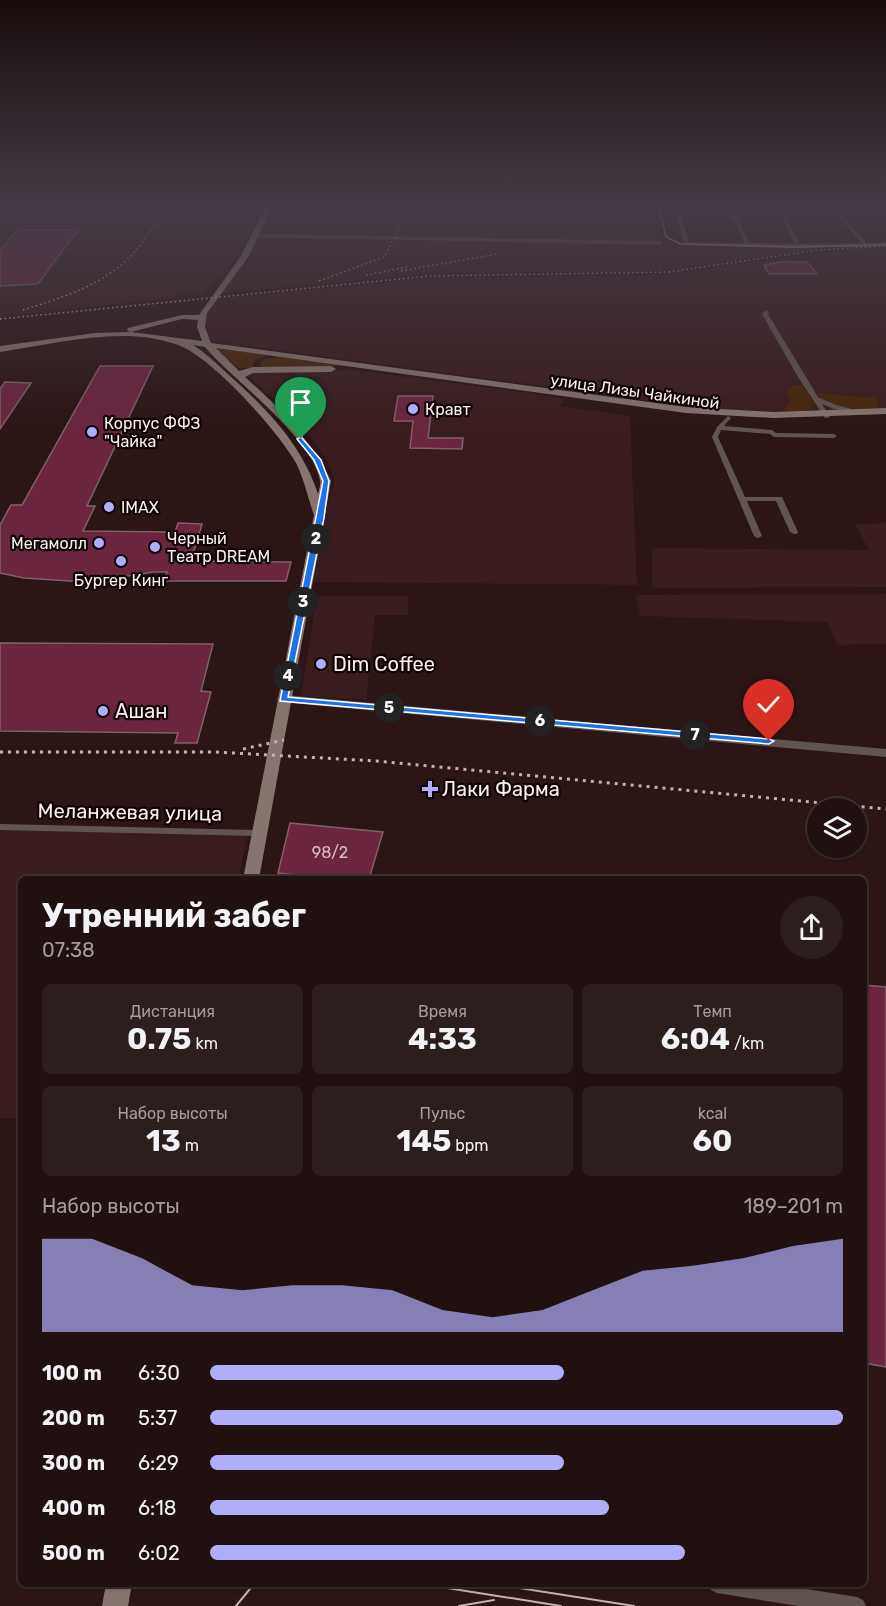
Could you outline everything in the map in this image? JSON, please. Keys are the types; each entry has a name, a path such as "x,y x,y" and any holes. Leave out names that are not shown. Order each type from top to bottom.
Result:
{"main road":[{"path":"226,281 201,318 201,327 207,344 288,423 319,464 326,481 321,518 283,699 251,876"},
{"path":"0,349 115,333 182,317 216,295"},
{"path":"182,317 201,318"},
{"path":"86,337 129,335 158,338 382,369"},
{"path":"158,338 187,346 196,352 264,413 299,461 321,518"},
{"path":"262,370 256,365 262,359 284,354"},
{"path":"241,376 247,371 262,370 382,369"},
{"name":"улица Лизы Чайкиной","path":"382,369 686,410 826,416 859,412 886,413"},
{"name":"улица Лизы Чайкиной","path":"382,369 676,413 728,418 886,413"},
{"path":"264,413 268,410 268,401"},
{"path":"306,476 314,472 319,464"},
{"path":"115,1606 118,1587"}],"street":[{"path":"766,312 765,314 826,416"},
{"path":"814,398 834,407 859,412"},
{"path":"788,415 812,410 816,403 814,398"},
{"path":"728,418 715,437 758,536"},
{"path":"719,428 772,432 774,435 832,434"},
{"path":"742,499 778,499 794,532"},
{"path":"283,699 886,753"},
{"name":"Меланжевая улица","path":"0,827 258,833"},
{"path":"736,1587 858,1606"}],"shaded area":[{"path":"0,281 215,281 202,294 177,294 176,297 0,317"},
{"path":"231,281 351,281 221,293"},
{"path":"405,281 886,281 886,409 772,413 694,407 211,341 206,327 206,314 219,298"},
{"path":"214,347 269,355 257,359 252,365 254,368 238,368"},
{"path":"282,357 344,366 263,368 259,365 264,359"},
{"path":"352,370 565,399 560,406 630,416 637,585 310,582 334,480 328,462 299,421 247,375 266,371"},
{"path":"792,385 803,386 814,404 805,411 790,412 784,408 790,402 786,391"},
{"path":"819,393 875,398 878,403 877,408 838,406 824,400 818,395"},
{"path":"886,523 886,587 652,588 652,548 869,550 855,524"},
{"path":"886,594 886,644 837,645 828,622 640,616 636,595"},
{"path":"317,596 408,596 408,615 375,615 366,700 301,696"},
{"path":"0,830 248,835 239,876 18,876 18,1119 0,1118"}],"building":[{"path":"0,281 40,281 38,284 0,286"},
{"name":"Мегамолл","path":"100,366 153,366 87,506 95,506 83,531 175,532 178,523 202,524 191,561 291,562 286,581 164,581 167,572 153,572 96,581 70,581 24,578 0,573 0,525 11,505 22,505"},
{"path":"5,382 31,383 0,429 0,389"},
{"path":"398,396 433,396 428,438 463,438 462,449 410,448 413,421 394,421"},
{"name":"Ашан","path":"0,643 213,644 201,691 211,692 197,743 175,743 178,733 0,731"},
{"path":"290,823 383,832 370,876 307,876 278,873"},
{"path":"867,985 886,987 886,1367 867,1364"}],"tram line":[{"path":"236,1606 252,1587"},
{"path":"441,1587 561,1606"},
{"path":"512,1587 634,1606"},
{"path":"459,1606 494,1600"}],"railway":[{"path":"23,310 98,281"},
{"path":"0,319 381,281"},
{"path":"243,749 284,740"},
{"path":"0,752 215,752 376,761 886,809"}],"place":[{"name":"Кравт","path":"413,409"},
{"name":"Корпус ФФЗ \"Чайка\"","path":"92,432"},
{"name":"IMAX","path":"109,507"},
{"name":"Мегамолл","path":"99,543"},
{"name":"Черный Театр DREAM","path":"155,547"},
{"name":"Бургер Кинг","path":"121,561"},
{"name":"Dim Coffee","path":"321,664"},
{"name":"Ашан","path":"103,711"},
{"name":"Лаки Фарма","path":"430,789"}],"route":[{"path":"301,439 317,460 326,481 321,518 283,699 769,741"}]}
